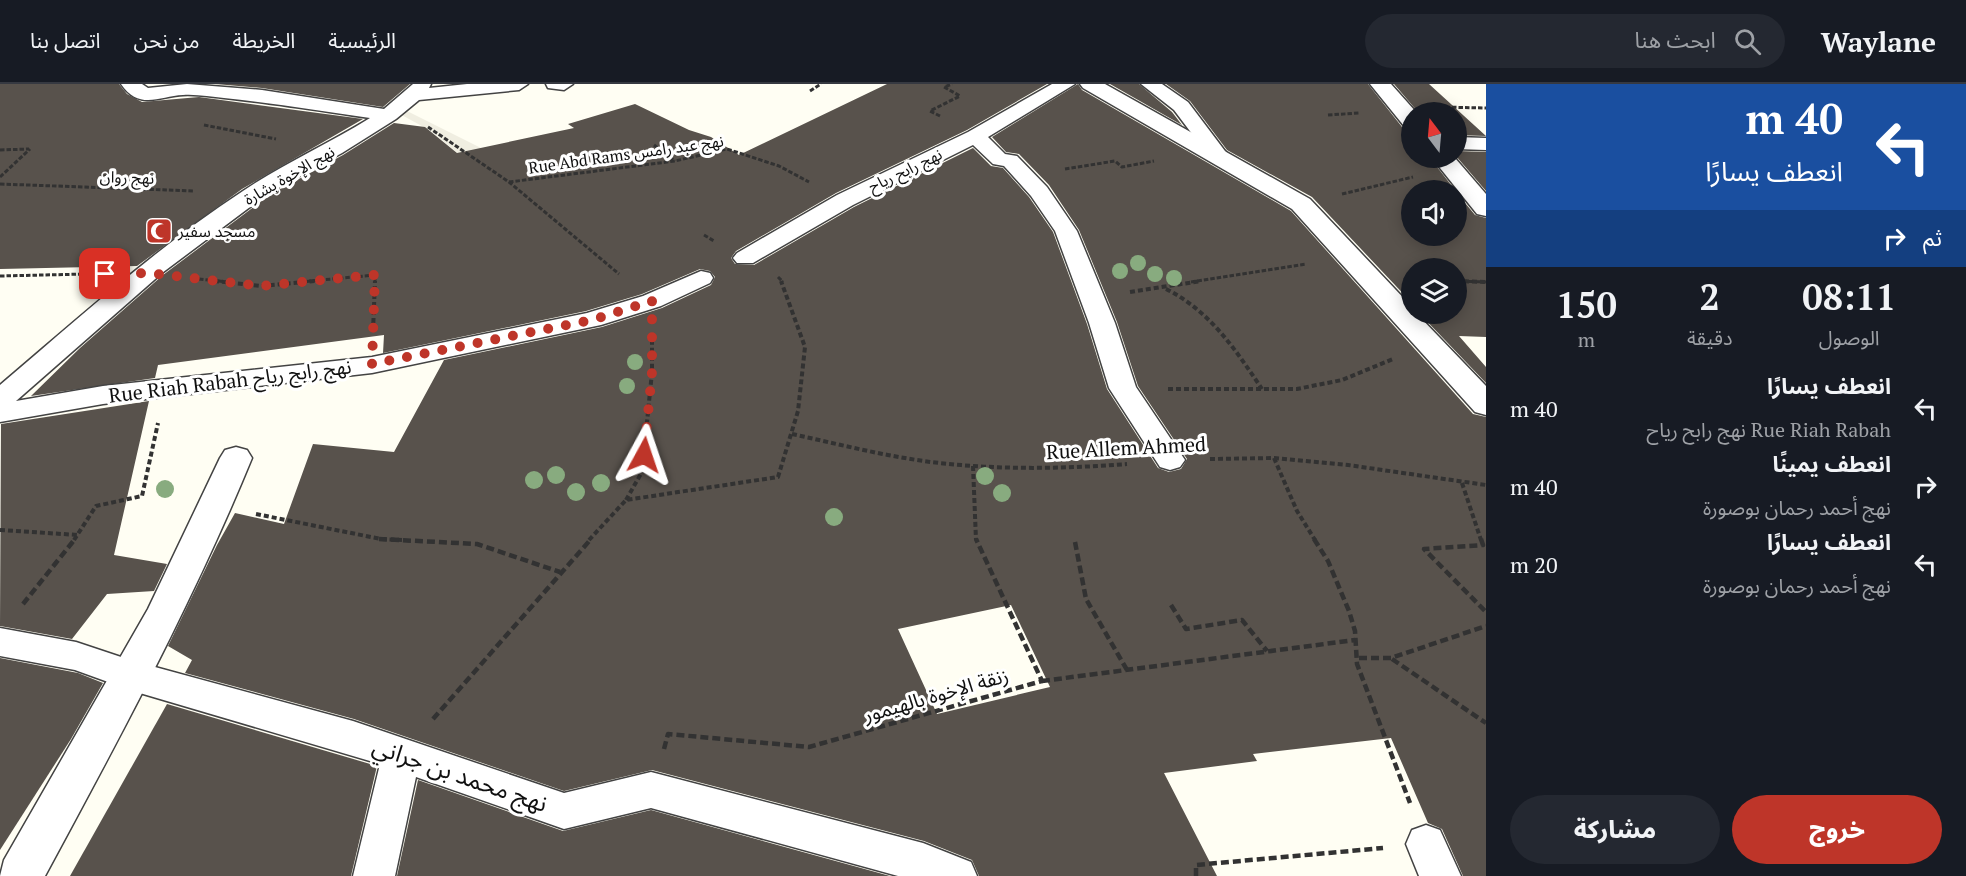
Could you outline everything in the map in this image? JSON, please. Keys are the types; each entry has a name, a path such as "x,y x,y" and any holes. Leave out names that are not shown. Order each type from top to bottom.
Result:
{"street":[{"path":"130,84 144,94 165,94 180,89 262,96 389,112"},
{"path":"420,89 519,84"},
{"path":"555,84 564,84"},
{"name":"نهج رابح رياح","path":"745,258 844,200 975,136 1066,84"},
{"path":"1090,84 1301,204 1486,405"},
{"path":"1150,84 1181,106 1221,159"},
{"path":"1380,84 1401,108"},
{"name":"نهج الإخوة بشارة","path":"0,400 148,273 253,193 332,150 420,89"},
{"path":"975,136 1000,160 1010,160 1025,176 1066,231 1123,388 1170,460"},
{"path":"1467,143 1486,144"},
{"path":"1452,168 1486,208"},
{"name":"Rue Riah Rabah نهج رابح رياح","path":"0,413 103,395 372,364 592,320 652,301 701,278"},
{"path":"20,876 133,676 216,506 236,458"},
{"name":"نهج محمد بن جراني","path":"0,642 76,656 133,676 353,738 564,810 651,790 923,863 956,876"},
{"path":"374,876 401,756"}],"path":[{"path":"810,91 821,84"},
{"path":"165,94 165,113 186,121 332,150"},
{"path":"389,112 444,136 509,182 652,301 652,372 642,472 626,500 560,572 401,756"},
{"path":"654,145 675,161"},
{"path":"0,150 30,148 0,177"},
{"name":"Rue Abd Rams نهج عبد رامس","path":"509,182 675,161 727,149 779,166 844,200"},
{"path":"1025,176 1115,161 1122,166"},
{"path":"1301,204 1421,175 1441,168"},
{"name":"نهج روان","path":"0,184 253,193"},
{"path":"1089,293 1165,288 1275,271 1348,255"},
{"path":"626,500 778,477 798,411 805,347 785,285 777,276 745,258"},
{"path":"0,276 148,273 261,286 375,275 372,364"},
{"path":"1467,281 1486,282"},
{"path":"1165,288 1187,297 1216,325 1262,389"},
{"path":"1123,388 1297,389 1342,380 1430,344"},
{"path":"21,606 78,536 96,506 142,496 158,420"},
{"name":"Rue Allem Ahmed","path":"792,434 904,458 973,466 1096,466 1170,460 1275,458 1348,465 1486,485"},
{"path":"1196,876 1196,866 1433,860 1357,664 1359,658 1355,631 1349,611 1328,561 1297,511 1275,458"},
{"name":"زنقة الإخوة بالهيمور","path":"651,790 668,734 809,747 1042,681 976,543 973,466"},
{"path":"1462,483 1483,545 1424,549 1486,612"},
{"path":"216,506 381,539 477,544 560,572"},
{"path":"0,530 78,536"},
{"path":"1076,542 1086,599 1127,670"},
{"path":"1171,605 1185,629 1242,620 1268,651"},
{"path":"1359,658 1391,658 1486,626"},
{"path":"1042,681 1355,640"},
{"path":"1391,658 1486,723"}],"shaded area":[{"path":"405,110 483,149 646,290 634,300 431,131 398,113"}],"building":[{"path":"0,84 119,84 127,94 142,102 199,97 363,119 242,189 137,266 0,269"},
{"path":"215,84 410,84 383,107 262,88"},
{"path":"887,84 1047,84 967,130 836,193 736,251 731,258 735,264 754,265 854,207 973,148 991,166 1003,168 1029,197 1053,232 1087,324 1107,389 1158,468 1169,472 1181,469 1187,459 1138,386 1117,322 1079,230 1049,185 1019,154 1006,152 992,137 1078,84 1082,90 1291,211 1473,414 1486,417 1486,876 1463,876 1442,829 1428,823 1391,738 1253,754 1257,761 1164,773 1217,876 979,876 972,860 924,841 652,770 564,791 354,719 185,673 192,660 168,646 217,545 235,513 284,524 313,444 394,452 444,360 602,327 662,308 711,285 715,277 710,271 700,269 642,294 586,311 383,353 384,335 158,365 155,378 31,396 80,348 163,275 271,194 343,155 394,123 425,127 457,153 574,128 568,124 635,104 689,130 711,137 739,155","holes":["1011,605 1050,687 937,714 898,629"]},
{"path":"1110,84 1139,84 1172,112 1182,125"},
{"path":"1166,84 1368,84 1401,126 1401,168 1438,168 1447,180 1401,180 1401,246 1467,246 1467,205 1475,215 1486,218 1486,337 1459,336 1486,367 1486,383 1430,324 1467,324 1467,258 1401,258 1401,291 1312,197 1227,150 1190,101"},
{"path":"1394,84 1429,84 1449,102 1409,102"},
{"path":"1467,119 1486,136 1467,135"},
{"path":"1467,151 1486,152 1486,191 1466,168"},
{"path":"149,401 114,555 167,564 154,591 107,594 72,639 0,626 1,424"},
{"path":"0,658 78,673 103,683 71,739 0,850"},
{"path":"167,704 377,766 351,876 70,876"},
{"path":"418,780 563,831 651,810 890,876 397,876"}],"place":[{"name":"مسجد سفير","path":"159,231"}],"route":[{"path":"105,274 148,273 261,286 375,275 372,364 592,320 652,301 652,372 644,455"}]}
